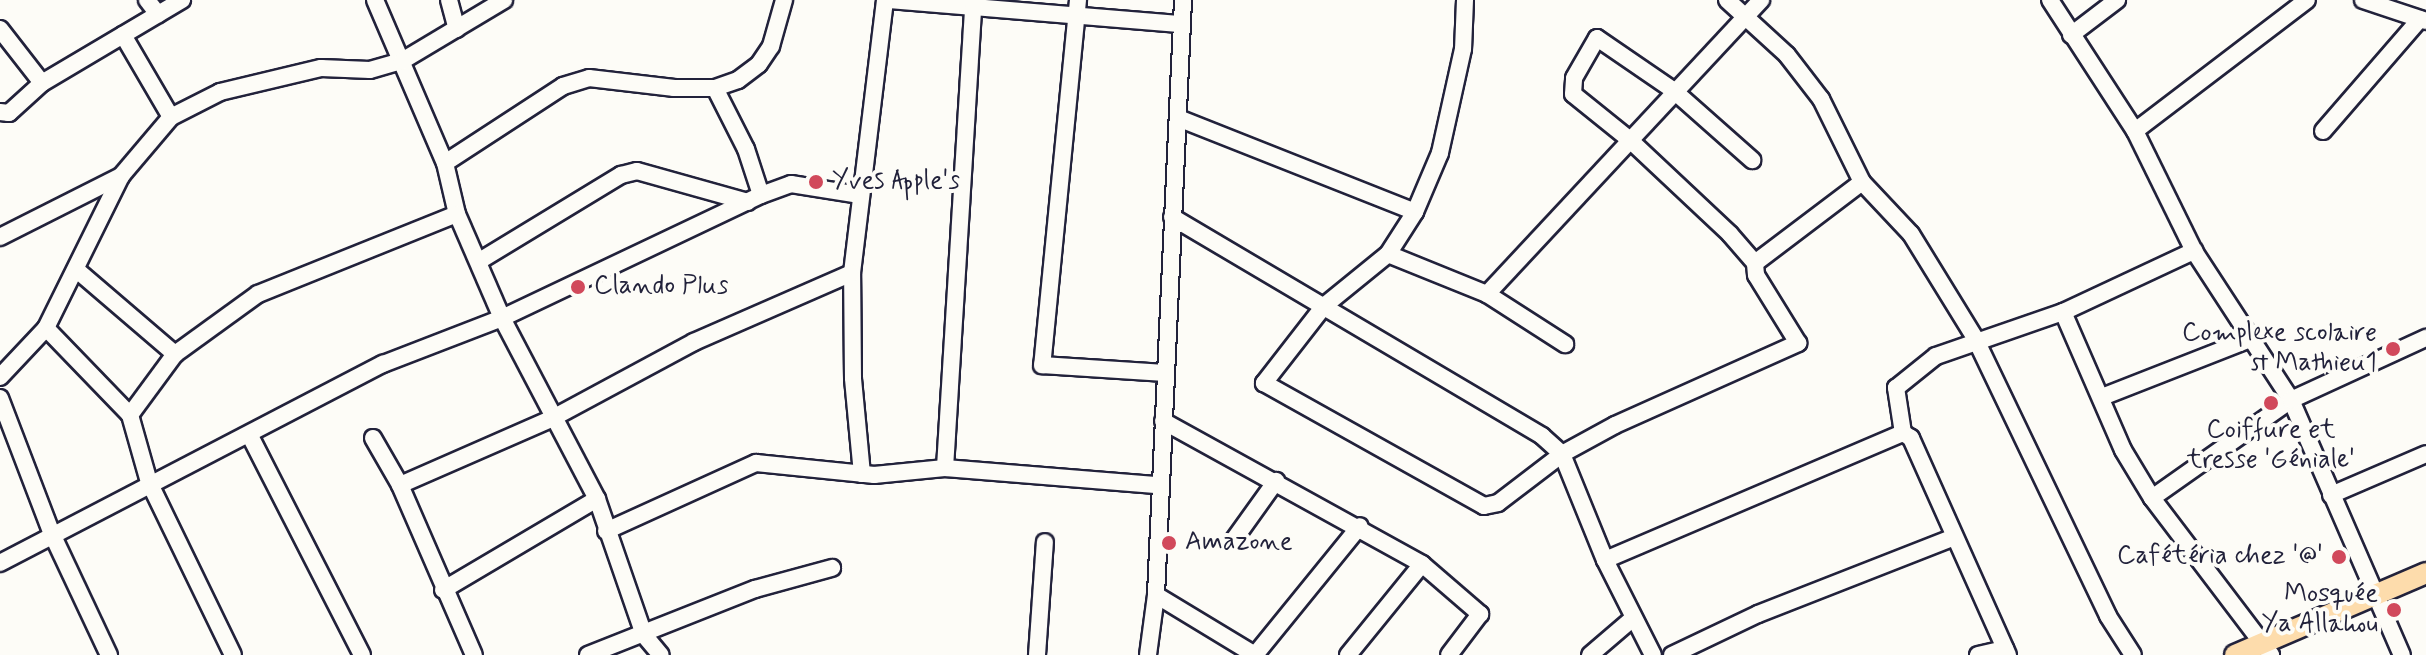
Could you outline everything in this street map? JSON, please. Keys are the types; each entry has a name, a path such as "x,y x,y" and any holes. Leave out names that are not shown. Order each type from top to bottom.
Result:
{"main road":[{"path":"2235,655 2267,651 2426,573"},
{"path":"2374,598 2426,584"}],"street":[{"path":"0,112 9,113 42,83 123,35 152,7 182,0"},
{"path":"375,0 445,163 457,214 481,260 502,318 551,419 597,499 644,635 661,655"},
{"path":"449,0 457,29"},
{"path":"0,377 46,328 78,271 121,176 171,117 227,90 321,68 370,70 402,61 504,0"},
{"path":"445,163 563,86 589,78 715,88 759,64 771,46 784,0"},
{"path":"862,474 852,273 886,0 973,5 1076,18 1180,24"},
{"path":"1078,0 1042,365 1165,373"},
{"path":"1148,655 1156,595 1158,485 1183,0"},
{"path":"1465,0 1463,49 1444,140 1415,212 1388,254 1324,306 1264,383 1484,506 1498,503 1562,454 1671,398 1783,354 1798,343 1756,275 1755,263 1630,140 1573,94 1574,78 1597,38 1673,90 1752,160"},
{"path":"1727,0 1787,55 1821,99 1862,182 1911,234 1975,338 2108,616 2133,655"},
{"path":"1487,294 1673,90 1761,0"},
{"path":"2050,0 2135,131 2194,251 2291,400 2374,598 2402,655"},
{"path":"2071,35 2117,0"},
{"path":"2135,131 2307,0"},
{"path":"2323,131 2423,20 2363,0"},
{"path":"945,468 973,5"},
{"path":"0,29 42,83"},
{"path":"123,35 171,117"},
{"path":"715,88 746,149 755,198"},
{"path":"1178,118 1415,212"},
{"path":"481,260 621,175 637,171 755,198"},
{"path":"0,237 121,176"},
{"path":"1755,263 1862,182"},
{"path":"0,563 149,482 383,364 502,318 755,198 791,184 860,195"},
{"path":"130,415 175,354 258,294 457,214"},
{"path":"1172,217 1518,418 1562,454 1605,560 1632,619 1653,655"},
{"path":"1978,655 2007,652 1911,438 1903,433 1896,398 1902,378 1975,338 2063,312 2194,251"},
{"path":"1388,254 1487,294 1565,344"},
{"path":"78,271 175,354"},
{"path":"400,485 551,419 694,342 852,273"},
{"path":"2063,312 2123,450 2152,498 2267,651"},
{"path":"46,328 130,415 149,482 233,655"},
{"path":"2152,498 2291,400 2426,338"},
{"path":"2102,397 2250,339"},
{"path":"0,398 52,534 109,655"},
{"path":"1163,421 1360,526 1422,564 1480,614 1449,655"},
{"path":"1605,560 1903,433"},
{"path":"249,434 362,655"},
{"path":"373,438 400,485 443,590 474,655"},
{"path":"2331,495 2426,454"},
{"path":"606,531 742,466 862,474 945,468 1158,485"},
{"path":"1233,541 1276,481"},
{"path":"443,590 597,499"},
{"path":"1156,595 1255,655 1360,526"},
{"path":"1672,655 1758,614 1954,537"},
{"path":"1037,655 1045,542"},
{"path":"1348,655 1422,564"},
{"path":"588,655 755,589 832,568"},
{"path":"1590,655 1632,619"}],"place":[{"name":"Yves Apple's","path":"816,182"},
{"name":"Clando Plus","path":"578,287"},
{"name":"Complexe scolaire st Mathieu1","path":"2393,349"},
{"name":"Coiffure et tresse 'Géniale'","path":"2271,403"},
{"name":"Amazone","path":"1169,543"},
{"name":"Cafétéria chez '@'","path":"2339,557"},
{"name":"Mosquée Ya Allahou","path":"2394,610"}]}
